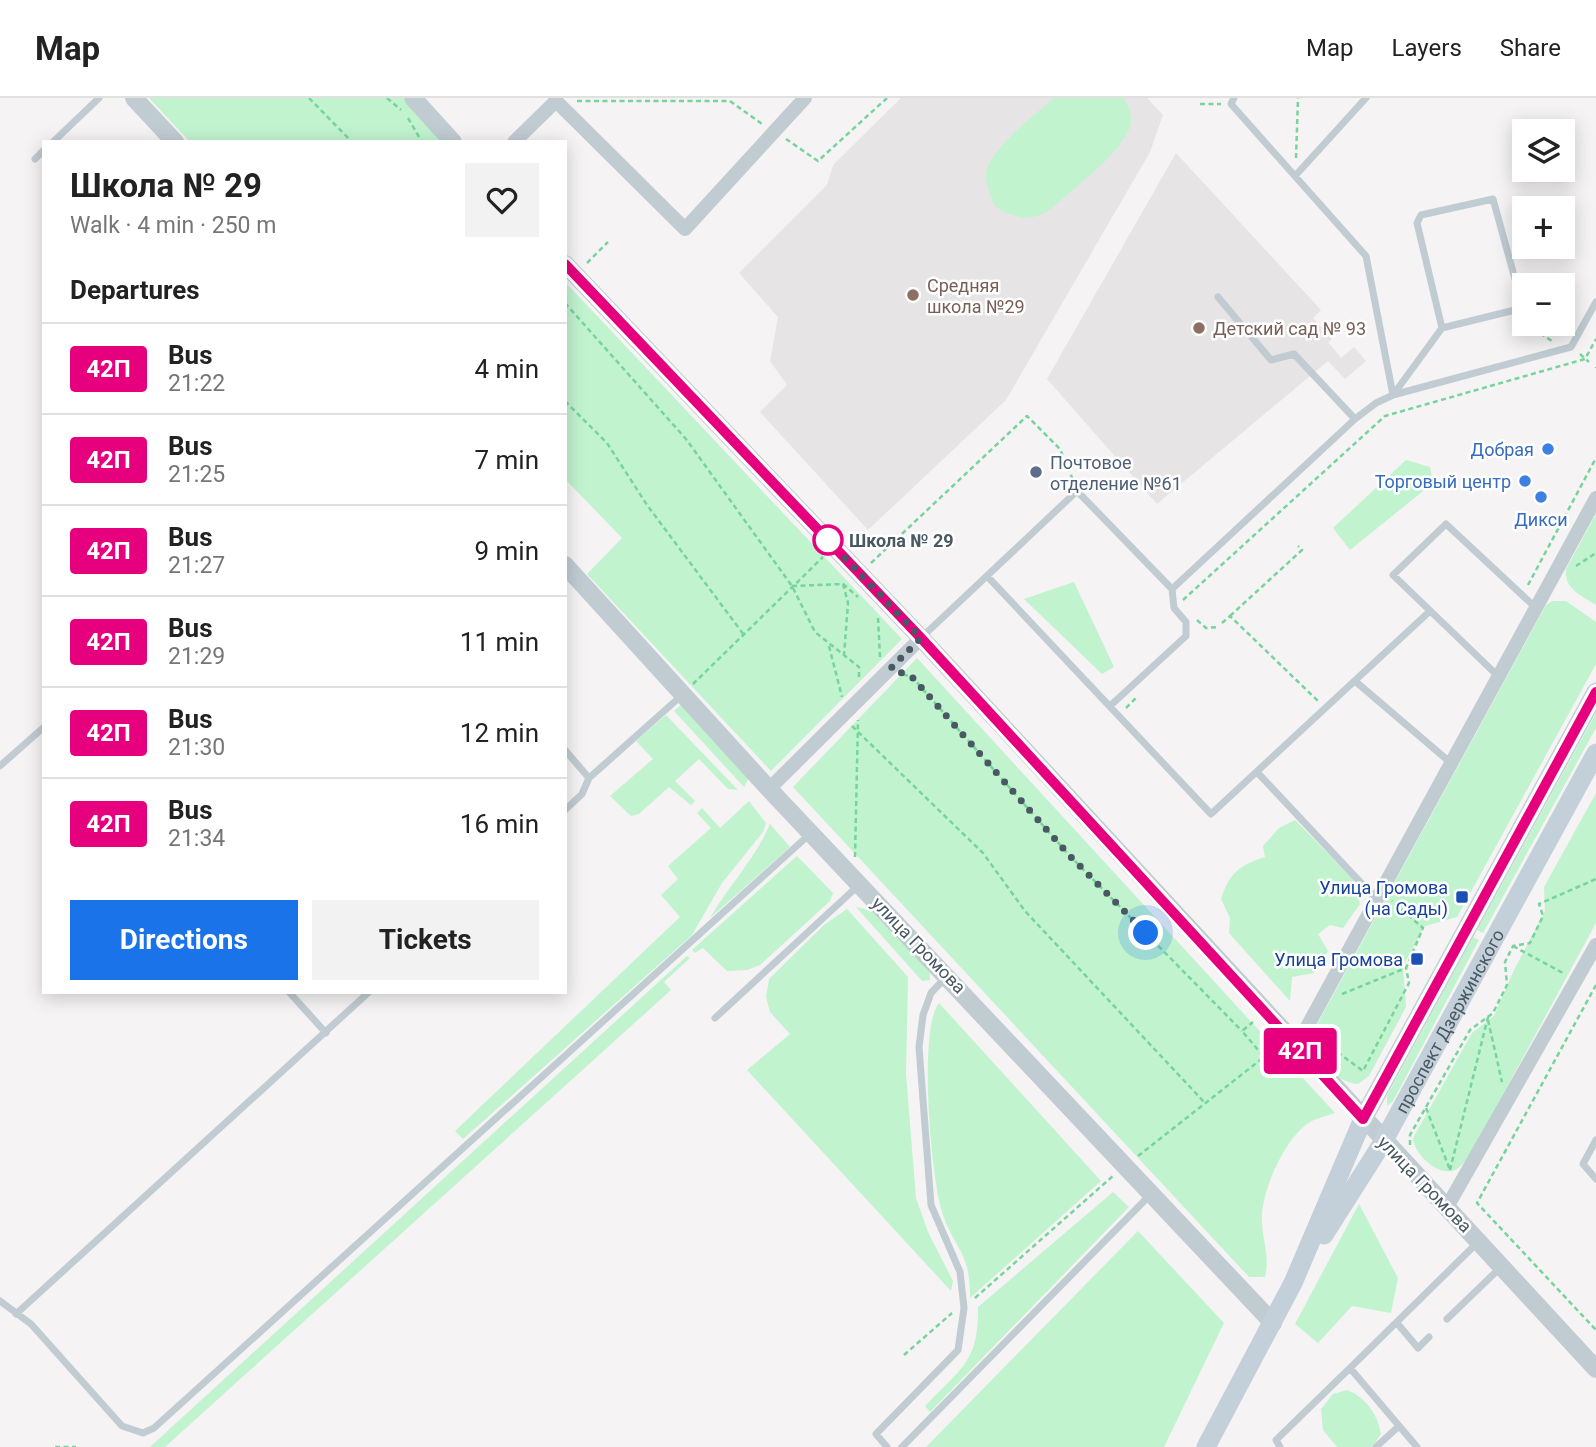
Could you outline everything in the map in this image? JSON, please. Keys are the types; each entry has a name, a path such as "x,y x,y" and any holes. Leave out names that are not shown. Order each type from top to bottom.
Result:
{"main road":[{"name":"проспект Дзержинского","path":"1206,1447 1293,1283 1363,1119 1596,692"},
{"name":"проспект Дзержинского","path":"1293,1283 1383,1142 1596,753"}],"street":[{"path":"134,98 173,140"},
{"path":"413,98 451,140"},
{"path":"516,140 558,99 685,229 805,98"},
{"name":"улица Громова","path":"572,261 1383,1142 1480,1240 1596,1369"},
{"path":"1296,1047 1596,498"},
{"name":"улица Громова","path":"567,567 769,789 948,975 1273,1323"},
{"path":"769,789 921,638"},
{"path":"1447,1207 1596,945"}],"lane":[{"path":"55,140 99,98"},
{"path":"1295,176 1366,98"},
{"path":"1233,101 1366,256 1393,395"},
{"path":"35,159 42,152"},
{"path":"1393,395 1442,328 1523,308 1493,199 1421,215 1417,223 1442,328"},
{"path":"1218,297 1271,360 1294,354 1355,419"},
{"path":"1172,589 1355,419 1376,403 1393,395 1572,347 1596,302"},
{"path":"921,638 1077,491 1172,589 1186,622 1186,636 1110,706"},
{"path":"1499,677 1393,575 1446,523 1536,608"},
{"path":"987,576 1212,814 1430,611"},
{"path":"1355,681 1452,764"},
{"path":"567,808 582,794 589,778 683,694"},
{"path":"0,766 42,728"},
{"path":"567,752 589,778"},
{"path":"1256,772 1380,897"},
{"path":"0,1301 32,1324 122,1426 143,1433 154,1428 812,833"},
{"path":"715,1017 858,881"},
{"path":"887,1447 876,1434 958,1350 964,1308 960,1272 931,1205 920,1060 923,1015 931,993 948,975"},
{"path":"291,994 326,1034"},
{"path":"16,1314 367,994"},
{"path":"1596,1140 1583,1164 1596,1180"},
{"path":"902,1447 1151,1195"},
{"path":"1280,1447 1276,1440 1480,1240"},
{"path":"1447,1319 1503,1266"},
{"path":"1397,1323 1418,1348 1429,1337"},
{"path":"1350,1368 1417,1447"},
{"path":"1376,1447 1399,1426"}],"path":[{"path":"309,98 350,140"},
{"path":"387,98 406,115 421,140"},
{"path":"558,99 730,101 774,132 803,148 818,161 887,98"},
{"path":"1295,176 1298,98"},
{"path":"1199,104 1233,101"},
{"path":"572,261 585,265"},
{"path":"567,305 686,439 792,586 815,632 859,667 858,881"},
{"path":"1541,336 1572,347"},
{"path":"1298,546 1302,550 1220,625 1206,628 1178,605 1385,416 1587,360 1596,339"},
{"path":"567,403 607,443 648,505 744,635"},
{"path":"869,565 1027,416 1060,449 1077,491"},
{"path":"1522,595 1596,458"},
{"path":"1272,519 1278,525"},
{"path":"683,694 834,547"},
{"path":"792,586 843,584 860,599"},
{"path":"843,584 848,603 844,656"},
{"path":"878,613 880,662 913,678 1069,855 1242,1031 1264,1057 1125,1167 964,1308 948,1314 904,1356"},
{"path":"1230,616 1325,708"},
{"path":"828,643 848,722 983,853 1024,911 1205,1103"},
{"path":"1513,946 1530,943 1544,916 1539,904 1596,879"},
{"path":"1363,1070 1409,983 1406,968 1423,928 1380,897"},
{"path":"1513,946 1594,990"},
{"path":"1410,1148 1410,1135 1470,1030 1493,1013 1507,985 1506,962 1513,946"},
{"path":"1322,1002 1406,968"},
{"path":"1596,985 1477,1203 1596,1330"},
{"path":"1242,1031 1264,1012"},
{"path":"1488,1017 1507,1105"},
{"path":"1426,1108 1450,1170 1488,1017"},
{"path":"55,1447 76,1447"}],"shaded area":[{"name":"Средняя школа №29","path":"901,98 1147,98 1163,115 1150,152 1006,400 868,530 760,412 787,385 770,361 778,317 739,273 827,185 833,165"},
{"name":"Детский сад № 93","path":"1176,153 1321,310 1313,318 1332,339 1328,342 1341,358 1354,347 1366,361 1345,379 1328,361 1157,504 1047,379"}],"green space":[{"path":"149,98 403,98 440,140 188,140"},
{"path":"1054,98 1124,98 1131,116 1129,130 1111,154 1051,209 1030,217 1009,214 995,206 987,182 989,165 1003,144"},
{"path":"567,284 902,639 771,771 587,574 622,538 567,481"},
{"path":"1406,460 1430,467 1433,483 1350,550 1333,528"},
{"path":"1596,514 1596,605 1571,587 1566,569"},
{"path":"1074,582 1114,667 1102,674 1024,599"},
{"path":"1553,601 1566,601 1596,622 1596,664 1457,917 1425,926 1403,966 1406,1007 1369,1076 1358,1084 1351,1083 1330,1072 1319,1060 1312,1043 1315,1029 1546,605"},
{"path":"917,658 1335,1113 1313,1121 1301,1129 1283,1153 1269,1183 1262,1211 1267,1256 1265,1277 1249,1277 793,787"},
{"path":"685,701 750,776 744,787 674,711"},
{"path":"1596,713 1596,728 1483,933 1477,930"},
{"path":"666,715 738,790 728,789 699,759 675,781 695,801 691,805 669,787 639,814 631,816 610,796 653,759 636,741"},
{"path":"1596,793 1596,923 1469,1157 1457,1169 1443,1171 1435,1168 1418,1151 1413,1138 1472,1033 1494,1016 1513,972 1545,911 1544,887"},
{"path":"749,801 766,823 763,832 722,883 692,935 463,1139 455,1131 680,917 661,895 678,879 668,866 711,828 697,813 702,808 720,828"},
{"path":"1295,820 1353,879 1360,904 1343,928 1330,925 1318,934 1328,951 1314,973 1292,977 1290,1001 1229,933 1230,918 1221,899 1236,872 1248,863 1265,857 1263,846 1279,828"},
{"path":"770,824 790,847 710,918 757,848"},
{"path":"797,856 833,893 830,901 760,965 747,970 727,971 703,948 695,953 692,950"},
{"path":"856,907 877,912 929,962 930,980 922,981"},
{"path":"847,909 908,977 906,1074 916,1198 928,1232 953,1281 951,1291 747,1070 790,1034 770,1012 766,997 769,979 824,925"},
{"path":"1473,937 1479,940 1393,1101 1387,1106 1387,1096"},
{"path":"687,956 690,958 664,982 671,990 165,1447 150,1447"},
{"path":"939,1003 1101,1181 970,1298 968,1270 942,1212 934,1168 928,1071 929,1042"},
{"path":"1113,1192 1129,1207 930,1412 925,1406 958,1372 971,1352 975,1340 978,1307"},
{"path":"1359,1204 1398,1278 1391,1313 1352,1306 1318,1343 1295,1324"},
{"path":"1138,1231 1224,1323 1164,1447 926,1447"},
{"path":"1347,1390 1365,1402 1377,1420 1381,1434 1372,1447 1337,1447 1323,1430 1321,1409 1333,1394"}],"bus line":[{"name":"42П","path":"567,266 921,638 1363,1119 1596,692"}],"place":[{"name":"Средняя школа №29","path":"913,295"},
{"name":"Детский сад № 93","path":"1199,328"},
{"name":"Добрая","path":"1548,449"},
{"name":"Почтовое отделение №61","path":"1036,472"},
{"name":"Торговый центр","path":"1525,481"},
{"name":"Дикси","path":"1541,497"},
{"name":"Школа № 29","path":"828,540"},
{"name":"Улица Громова (на Сады)","path":"1462,897"},
{"name":"Улица Громова","path":"1417,959"}],"route":[{"path":"828,540 921,638 891,668 913,678 1069,855 1146,933"}]}
